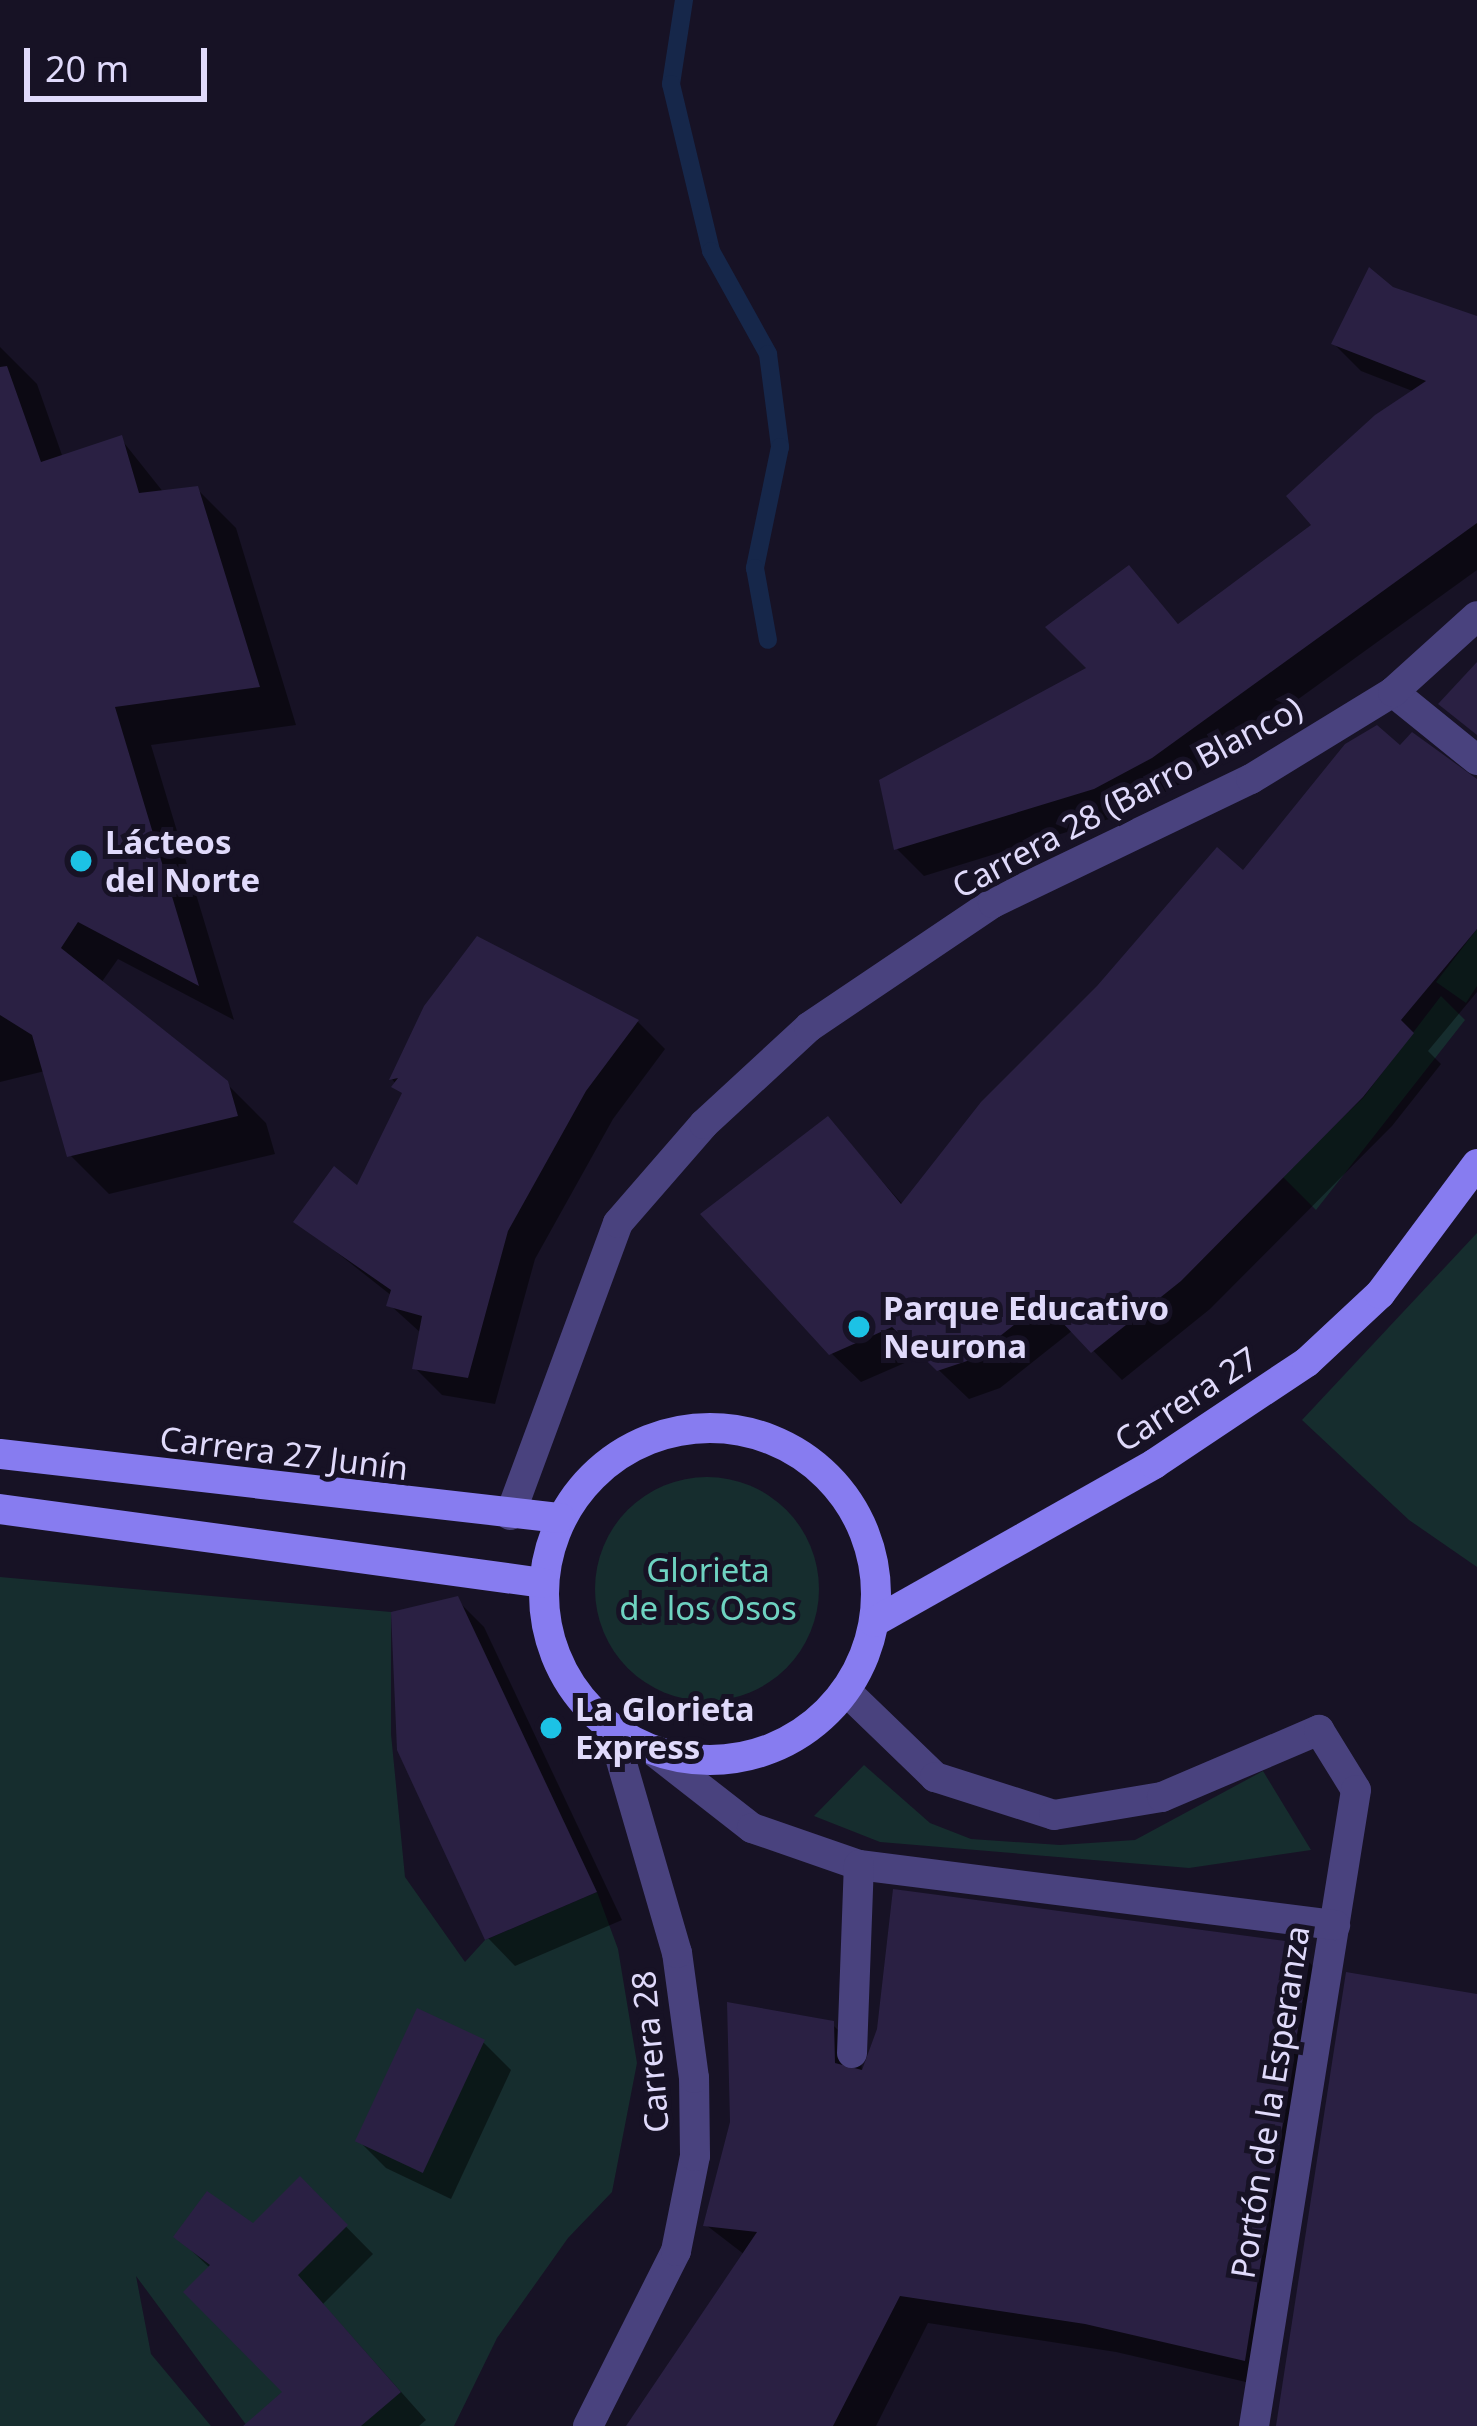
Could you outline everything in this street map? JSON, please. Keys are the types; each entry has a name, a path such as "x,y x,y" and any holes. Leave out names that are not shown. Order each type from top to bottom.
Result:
{"main road":[{"name":"Carrera 27","path":"874,1622 1072,1513 1291,1374 1380,1294 1477,1165"},
{"path":"693,1428 778,1442 816,1466 866,1537 874,1622 846,1691 801,1733 744,1758 652,1750 612,1729 573,1689 549,1639 543,1582 560,1519 612,1458 651,1438 693,1428"},
{"name":"Carrera 27 Junín","path":"0,1454 560,1519"},
{"path":"0,1509 543,1582"}],"street":[{"name":"Carrera 28 (Barro Blanco)","path":"510,1515 618,1223 704,1124 809,1027 993,904 1165,825 1393,692 1477,616"},
{"path":"1393,692 1477,760"},
{"name":"Portón de la Esperanza","path":"846,1691 935,1777 1054,1815 1162,1797 1319,1730 1356,1790 1254,2426"},
{"name":"Carrera 28","path":"587,2426 676,2251 695,2156 694,2078 677,1953 612,1729"},
{"path":"652,1750 752,1828 859,1865 1335,1925"},
{"path":"852,2053 859,1865"}],"green space":[{"path":"1477,929 1477,986 1466,1003 1436,982"},
{"path":"1441,996 1465,1020 1316,1210 1282,1176 1363,1098"},
{"path":"1477,1233 1477,1567 1409,1520 1302,1420"},
{"name":"Glorieta de los Osos","path":"707,1477 750,1485 786,1510 811,1546 819,1589 811,1632 786,1668 750,1693 707,1701 664,1693 628,1668 603,1632 595,1589 603,1546 628,1510 664,1485"},
{"path":"0,1577 391,1612 391,1734 405,1877 465,1962 485,1940 597,1892 618,1949 637,2063 612,2192 568,2238 497,2338 454,2426 247,2426 136,2276 151,2354 211,2426 0,2426"},
{"path":"864,1765 930,1823 971,1839 1060,1845 1135,1840 1263,1771 1311,1850 1189,1868 880,1842 814,1816"}],"building":[{"path":"1369,267 1393,287 1477,316 1477,523 1152,758 1094,789 894,850 879,780 1086,668 1045,627 1129,565 1178,624 1311,525 1286,496 1375,415 1426,381 1331,344"},
{"name":"Lácteos del Norte","path":"7,366 41,462 122,435 139,493 198,486 260,687 115,707 199,986 78,922 61,948 228,1081 238,1116 67,1157 32,1035 0,1015 0,367"},
{"path":"1477,662 1477,735 1438,704"},
{"path":"1377,725 1400,745 1412,732 1477,779 1477,929 1401,1020 1414,1033 1363,1097 1181,1281 1091,1353 1043,1302 970,1360 937,1371 892,1327 829,1355 700,1214 828,1116 901,1204 981,1102 1097,986 1217,847 1243,870 1345,744"},
{"path":"477,936 639,1020 586,1091 508,1231 468,1378 412,1369 422,1316 386,1306 391,1290 293,1222 334,1166 357,1185 402,1093 391,1087 398,1078 389,1080 424,1006"},
{"path":"458,1596 597,1892 485,1940 397,1750 391,1612"},
{"path":"893,1889 1293,1942 1291,1963 1308,1966 1245,2361 1085,2324 900,2296 833,2426 626,2426 757,2232 703,2226 730,2122 727,2002 834,2021 835,2063 862,2070 877,2029"},
{"path":"1346,1972 1477,1994 1477,2426 1276,2426"},
{"path":"417,2008 485,2040 423,2173 355,2141"},
{"path":"300,2176 348,2225 298,2275 401,2392 361,2426 243,2426 282,2392 183,2292 210,2265 173,2237 207,2191 253,2223"}],"waterway":[{"path":"684,0 671,84 711,251 768,354 780,447 755,568 768,640"}],"place":[{"name":"Lácteos del Norte","path":"81,861"},
{"name":"Parque Educativo Neurona","path":"859,1327"},
{"name":"La Glorieta Express","path":"551,1728"}]}
